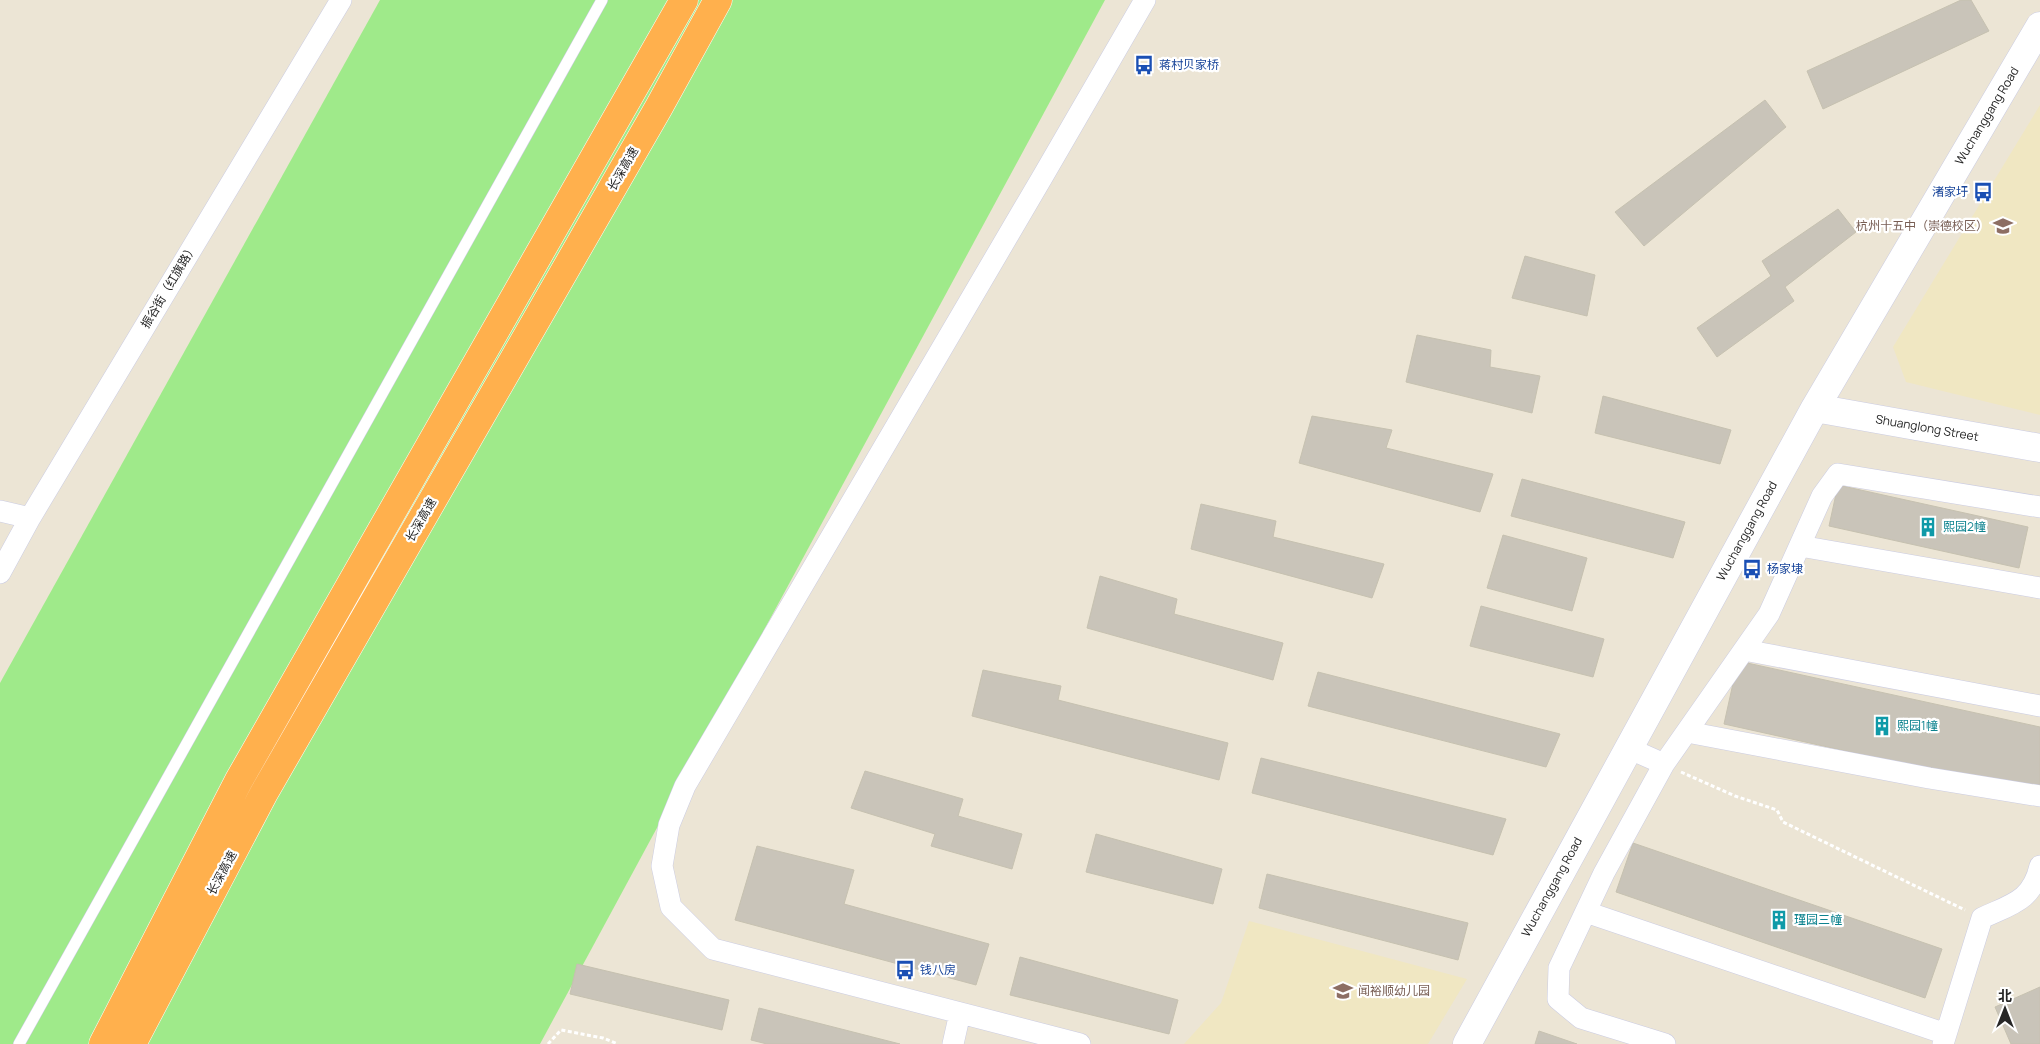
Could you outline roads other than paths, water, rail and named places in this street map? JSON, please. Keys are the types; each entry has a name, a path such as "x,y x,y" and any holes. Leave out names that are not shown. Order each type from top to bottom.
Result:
{"highway":[{"path":"103,1044 240,780 684,0"},
{"name":"长深高速","path":"132,1044 264,793 659,107 718,0"}],"street":[{"name":"振谷街（红旗路）","path":"0,573 30,518 341,0"},
{"path":"1080,1044 713,950 671,907 662,866 670,824 685,786 1044,176 1144,0"},
{"name":"Wuchanggang Road","path":"1466,1044 1814,408 2040,26"},
{"name":"Shuanglong Street","path":"1814,408 2040,448"},
{"path":"1665,1044 1581,1018 1558,999 1559,968 1604,873 1664,764 1769,614 1822,496 1838,474 2040,508"},
{"path":"0,511 30,518"},
{"path":"1800,546 2040,588"},
{"path":"1744,650 2040,706"},
{"path":"1688,732 1929,778 2040,796"},
{"path":"1628,748 1664,764"},
{"path":"1586,912 1944,1039 1982,918 2024,898 2037,880 2040,866"},
{"path":"953,1044 960,1013"}],"lane":[{"path":"19,1044 602,0"}],"place":[{"name":"蒋村贝家桥","path":"1144,65"},
{"name":"渚家圩","path":"1983,192"},
{"name":"杭州十五中（崇德校区）","path":"2003,226"},
{"name":"熙园2幢","path":"1928,527"},
{"name":"杨家埭","path":"1752,569"},
{"name":"熙园1幢","path":"1882,726"},
{"name":"瑾园三幢","path":"1779,920"},
{"name":"钱八房","path":"905,970"},
{"name":"闻裕顺幼儿园","path":"1343,991"}]}
